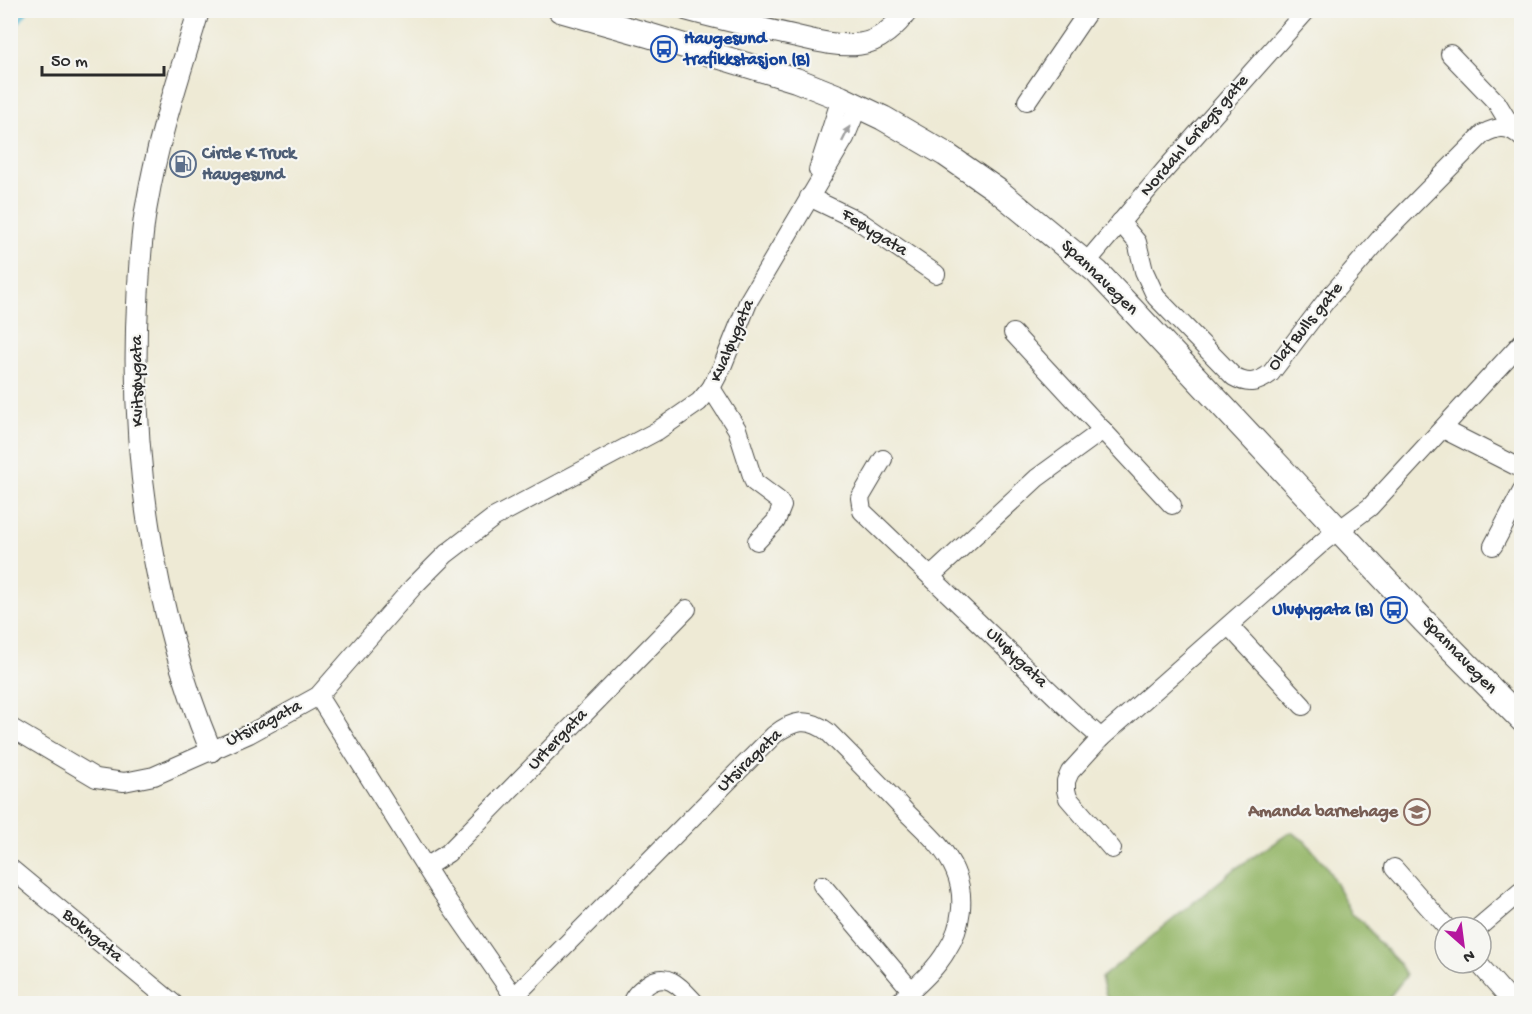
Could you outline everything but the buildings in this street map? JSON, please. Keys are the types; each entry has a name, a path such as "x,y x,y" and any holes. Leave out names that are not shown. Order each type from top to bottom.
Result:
{"main road":[{"name":"Spannavegen","path":"560,10 796,80 850,102 884,118 964,167 1006,197 1086,263 1424,621 1521,720"}],"street":[{"name":"Kvitsøygata","path":"199,10 157,153 146,204 137,315 136,375 140,451 155,567 180,664 211,751"},
{"path":"687,10 820,42 861,44 880,37 900,21 908,10"},
{"path":"1027,100 1089,10"},
{"name":"Nordahl Griegs gate","path":"1086,263 1307,10"},
{"name":"Olaf Bulls gate","path":"1450,54 1497,103 1518,134"},
{"name":"Kvaløygata","path":"758,541 776,521 782,506 778,500 754,482 737,429 711,388 749,300 809,197 850,102"},
{"name":"Olaf Bulls gate","path":"1120,222 1137,242 1144,271 1156,297 1234,377 1244,383 1253,382 1262,380 1271,373 1325,302 1384,234 1483,134 1494,128 1504,127 1518,134"},
{"name":"Feøygata","path":"809,197 859,221 936,274"},
{"path":"1013,333 1172,505"},
{"path":"1112,849 1068,798 1066,781 1070,771 1101,738 1324,541 1370,507 1521,342"},
{"name":"Utsiragata","path":"211,751 249,734 318,696 413,588 446,554 469,535 493,518 657,431 684,414 711,388"},
{"path":"1443,429 1521,469"},
{"path":"932,576 1037,478 1103,430"},
{"name":"Ulvøygata","path":"883,459 860,498 862,511 1101,738"},
{"path":"1493,546 1521,491"},
{"name":"Urtergata","path":"426,867 448,853 687,609"},
{"path":"1228,626 1304,706"},
{"name":"Utsiragata","path":"318,696 426,867 517,1000 774,735 797,722 809,721 820,725 935,842 955,870 960,886 959,921 948,950 897,1004"},
{"path":"10,727 96,778 124,782 154,776 211,751"},
{"name":"Bokngata","path":"10,868 174,1004"},
{"path":"1394,868 1435,915"},
{"path":"822,885 911,990"},
{"path":"1493,915 1520,892"},
{"path":"1489,975 1514,1004"},
{"path":"632,1004 633,998 641,989 660,978 678,984 696,1004"}],"green space":[{"path":"1291,832 1305,841 1327,867 1352,914 1363,922 1376,940 1399,963 1406,976 1385,1003 1111,1003 1101,978 1236,868"}],"waterway":[{"path":"10,33 27,10"}],"place":[{"name":"Haugesund trafikkstasjon (B)","path":"664,49"},
{"name":"Circle K Truck Haugesund","path":"183,164"},
{"name":"Ulvøygata (B)","path":"1394,610"},
{"name":"Amanda barnehage","path":"1417,812"}]}
